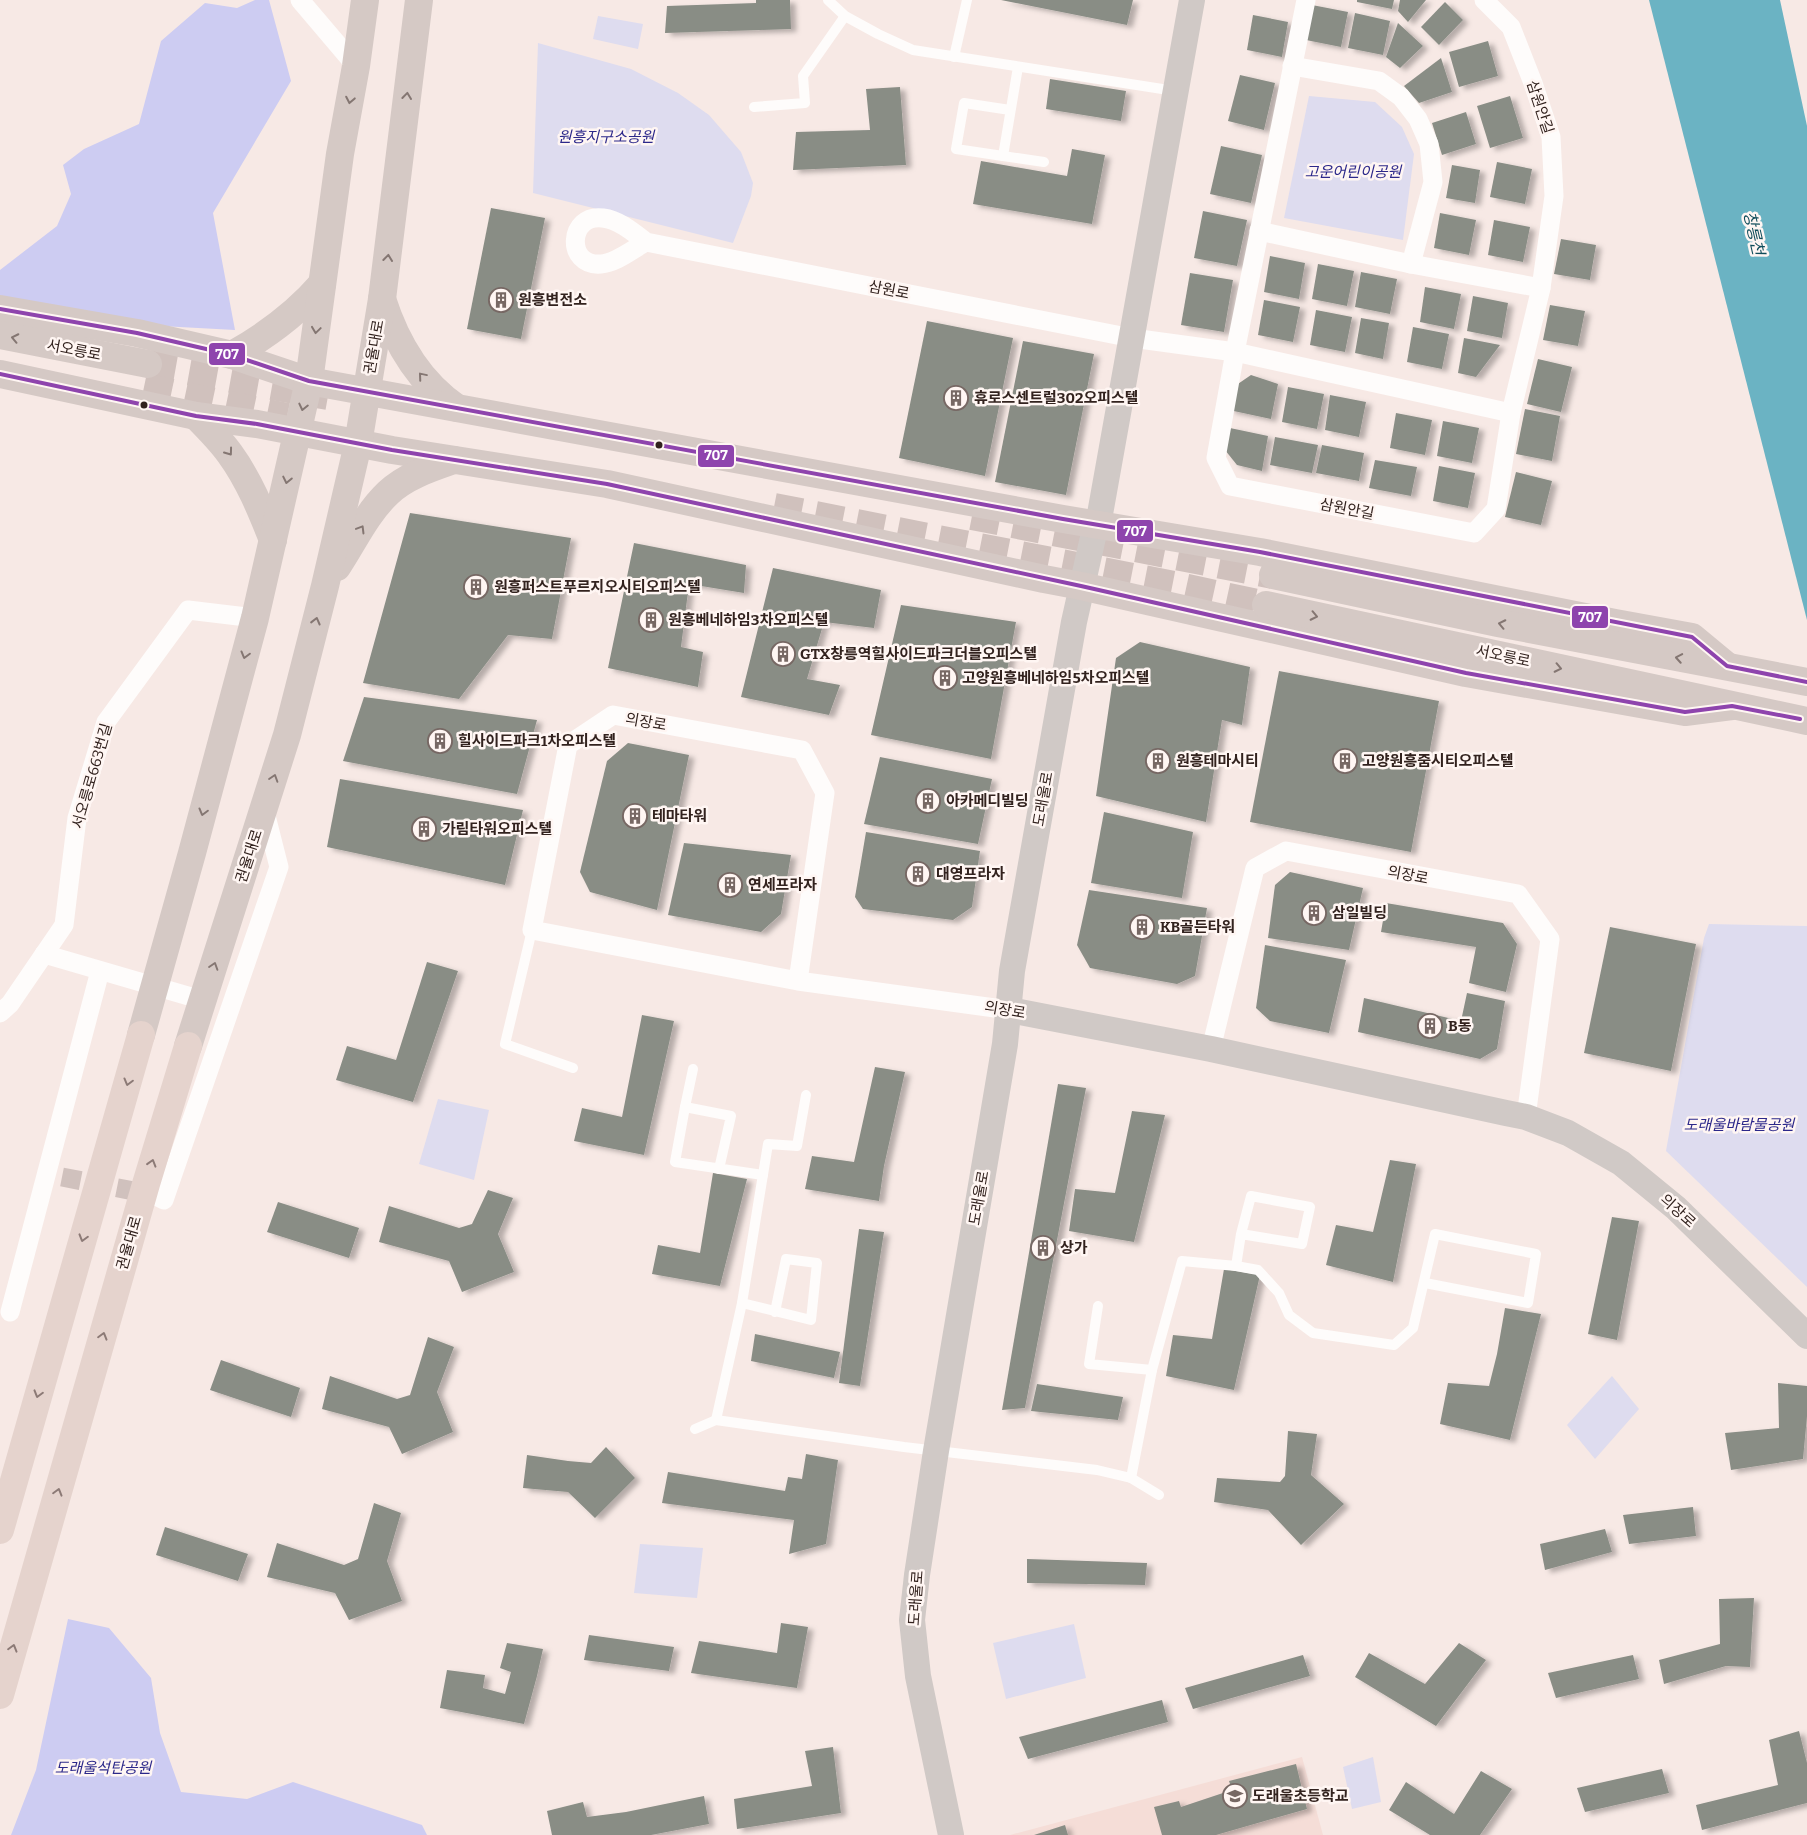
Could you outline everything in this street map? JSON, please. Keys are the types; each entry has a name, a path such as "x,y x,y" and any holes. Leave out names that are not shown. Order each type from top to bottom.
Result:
{"highway":[{"path":"0,1530 141,1034"},
{"name":"권율대로","path":"0,1695 143,1193 188,1046"}],"main road":[{"path":"141,1034 255,618 309,381 340,154 356,66 365,0"},
{"name":"권율대로","path":"188,1046 287,736 326,586 358,444 382,300 419,0"},
{"path":"1084,574 1100,514 1192,0"},
{"path":"232,355 272,330 310,298 322,284"},
{"path":"382,300 390,323 413,365 441,397 458,409"},
{"path":"0,309 138,333 232,355 309,381 1053,518 1260,552 1692,637 1731,667"},
{"name":"서오릉로","path":"0,334 146,376 0,358"},
{"path":"0,374 196,416 256,424 358,444 607,484 1044,580 1084,574 1466,673 1685,712 1736,707"},
{"path":"196,416 221,441 241,470 273,540"},
{"path":"326,586 367,519 389,492 428,469 457,459"},
{"name":"도래울로","path":"951,1835 918,1676 912,1620 936,1451 1005,1044 1012,971 1084,574"},
{"name":"서오릉로","path":"1273,575 1508,625 1807,682"},
{"name":"서오릉로","path":"1266,606 1807,721"},
{"name":"의장로","path":"1009,1010 1211,1049 1526,1117 1568,1132 1621,1162 1676,1208 1807,1336"}],"street":[{"path":"300,0 356,66"},
{"name":"삼원안길","path":"1306,0 1234,352 1216,458 1230,486 1474,533 1496,509 1512,414 1541,288 1554,196 1551,137 1533,83 1511,27 1484,0"},
{"path":"1292,66 1379,82 1401,97 1418,119 1429,144 1433,182 1411,264"},
{"path":"1259,231 1411,264 1541,288"},
{"name":"삼원로","path":"646,242 1132,338"},
{"path":"1132,338 1234,352 1512,414"},
{"name":"서오릉로663번길","path":"0,1013 10,1004 64,925 77,818 106,722 188,610 255,618"},
{"name":"의장로","path":"798,981 825,793 802,750 613,715 568,746 532,930 798,981 1009,1010"},
{"path":"154,1196 164,1200 279,867 264,808"},
{"name":"의장로","path":"1211,1049 1255,868 1286,851 1518,894 1550,940 1526,1117"},
{"path":"44,954 202,1000"},
{"path":"10,1312 54,1175 100,971"}],"lane":[{"path":"828,0 845,16 913,50 1176,92"},
{"path":"954,57 967,0"},
{"path":"754,107 805,103 803,76 845,16"},
{"path":"1003,156 1018,67"},
{"path":"1010,110 964,103 956,149 1044,162"},
{"path":"532,930 505,1044 574,1068"},
{"path":"693,1069 674,1162 763,1174"},
{"path":"716,1420 742,1303 768,1144 797,1146 806,1095"},
{"path":"685,1107 731,1116 720,1169"},
{"path":"1236,1266 1241,1234 1251,1196 1310,1207 1302,1244 1241,1234"},
{"path":"1131,1478 1152,1370 1182,1262 1236,1266 1258,1270 1279,1293 1289,1315 1313,1333 1394,1345 1413,1328 1435,1234 1536,1254 1528,1303 1425,1283"},
{"path":"742,1303 776,1312 811,1320 817,1263 786,1258 776,1312"},
{"path":"1098,1306 1089,1364 1152,1370"},
{"path":"695,1429 716,1420 936,1451 1097,1470 1131,1478 1159,1495"}],"shaded area":[{"name":"도래울초등학교","path":"1302,1757 1323,1835 1010,1835"}],"green space":[{"path":"255,0 269,0 291,81 213,213 235,330 13,318 0,297 0,270 57,226 71,194 63,165 84,149 139,124 161,41 205,3 237,8"},
{"path":"598,16 643,24 638,49 593,39"},
{"name":"원흥지구소공원","path":"538,43 631,69 678,93 709,115 741,152 753,183 751,196 733,243 533,193"},
{"name":"고운어린이공원","path":"1309,96 1375,102 1402,127 1414,154 1403,240 1284,218"},
{"name":"도래울바람물공원","path":"1709,924 1807,926 1807,1287 1666,1151 1704,938"},
{"path":"438,1099 489,1110 474,1180 419,1164"},
{"path":"1612,1376 1639,1409 1595,1459 1567,1425"},
{"path":"640,1544 703,1548 697,1598 634,1593"},
{"name":"도래울석탄공원","path":"68,1619 109,1628 151,1678 160,1733 181,1792 247,1799 293,1782 422,1825 427,1835 11,1835 36,1770"},
{"path":"1074,1624 1086,1678 1006,1699 993,1643"},
{"path":"1373,1757 1381,1802 1352,1809 1343,1767"}],"water":[{"name":"창릉천","path":"1649,0 1780,0 1807,126 1807,620"}],"building":[{"path":"756,0 790,0 791,29 665,33 667,6 756,3"},
{"path":"1001,0 1133,0 1127,25"},
{"path":"1357,0 1394,0 1392,9 1357,2"},
{"path":"1400,0 1426,0 1408,22 1398,11"},
{"path":"1445,2 1463,20 1439,45 1421,27"},
{"path":"1312,5 1348,12 1341,47 1306,40"},
{"path":"1355,13 1390,21 1383,55 1348,48"},
{"path":"1253,15 1288,22 1282,57 1247,50"},
{"path":"1398,23 1423,46 1400,68 1386,57"},
{"path":"1488,41 1498,76 1459,87 1449,52"},
{"path":"1441,58 1452,92 1419,103 1404,86"},
{"path":"1240,75 1275,83 1264,130 1228,121"},
{"path":"1050,79 1126,91 1121,121 1046,109"},
{"path":"900,87 906,165 793,170 796,132 870,130 866,89"},
{"path":"1510,96 1523,138 1490,148 1477,106"},
{"path":"1466,112 1476,144 1442,155 1432,123"},
{"path":"1221,146 1262,155 1251,203 1210,194"},
{"path":"1072,149 1105,155 1092,224 973,204 981,161 1067,176"},
{"path":"1497,162 1532,169 1525,204 1490,197"},
{"path":"1452,165 1480,170 1475,203 1446,198"},
{"name":"원흥변전소","path":"491,208 545,218 521,339 467,329"},
{"path":"1203,211 1247,220 1237,266 1194,258"},
{"path":"1440,213 1476,220 1469,255 1434,248"},
{"path":"1494,220 1530,227 1523,262 1488,255"},
{"path":"1561,239 1596,245 1590,280 1554,274"},
{"path":"1270,256 1305,263 1299,299 1264,292"},
{"path":"1318,264 1354,271 1347,306 1312,299"},
{"path":"1361,272 1397,279 1390,314 1355,307"},
{"path":"1190,273 1233,280 1224,332 1181,325"},
{"path":"1425,287 1461,294 1454,329 1420,322"},
{"path":"1473,296 1508,303 1502,338 1467,331"},
{"path":"1264,300 1300,307 1293,342 1258,335"},
{"path":"1550,305 1585,311 1578,346 1543,340"},
{"path":"1316,310 1352,317 1345,352 1310,345"},
{"path":"1361,318 1389,323 1383,359 1355,353"},
{"name":"휴로스센트럴302오피스텔","path":"927,321 1013,338 985,476 899,458"},
{"path":"1413,327 1449,334 1442,369 1407,362"},
{"path":"1464,338 1500,345 1476,377 1458,373"},
{"path":"1023,341 1094,354 1066,495 995,482"},
{"path":"1538,359 1572,367 1561,412 1527,404"},
{"path":"1251,375 1278,384 1271,419 1229,410 1232,388"},
{"path":"1288,387 1324,394 1317,429 1282,422"},
{"path":"1330,395 1366,402 1359,437 1325,430"},
{"path":"1525,409 1560,416 1552,461 1516,454"},
{"path":"1396,413 1432,420 1425,455 1390,448"},
{"path":"1443,421 1479,428 1472,463 1437,456"},
{"path":"1230,428 1268,436 1262,471 1237,465 1225,450"},
{"path":"1275,437 1318,445 1312,473 1270,465"},
{"path":"1322,445 1364,453 1359,481 1316,473"},
{"path":"1375,460 1417,467 1411,496 1369,488"},
{"path":"1439,466 1475,473 1468,508 1433,501"},
{"path":"1516,472 1552,481 1541,525 1505,517"},
{"name":"원흥퍼스트푸르지오시티오피스텔","path":"410,513 571,538 552,639 508,635 459,699 363,683"},
{"name":"원흥베네하임3차오피스텔","path":"634,543 746,565 744,593 689,584 681,647 703,652 698,687 608,668"},
{"name":"GTX창릉역힐사이드파크더블오피스텔","path":"773,568 881,590 874,628 824,622 807,679 840,685 829,715 741,697"},
{"name":"고양원흥베네하임5차오피스텔","path":"901,605 1016,622 991,759 871,735"},
{"name":"원흥테마시티","path":"1140,642 1250,667 1242,725 1222,720 1206,822 1096,796 1116,658"},
{"name":"고양원흥줌시티오피스텔","path":"1279,671 1439,701 1411,852 1250,822"},
{"name":"힐사이드파크1차오피스텔","path":"364,697 537,720 517,794 343,761"},
{"name":"테마타워","path":"628,743 689,755 657,910 590,892 580,872 607,761"},
{"name":"아카메디빌딩","path":"880,757 992,779 978,844 864,824"},
{"name":"가림타워오피스텔","path":"340,779 523,810 505,885 327,847"},
{"path":"1104,812 1193,832 1182,898 1091,883"},
{"name":"대영프라자","path":"866,832 980,851 972,907 953,920 863,909 855,897"},
{"name":"연세프라자","path":"684,843 791,855 781,914 761,932 668,915"},
{"name":"삼일빌딩","path":"1290,872 1363,888 1349,950 1268,938 1275,885"},
{"name":"KB골든타워","path":"1089,890 1207,908 1195,976 1177,984 1090,968 1077,945"},
{"path":"1386,903 1503,923 1517,944 1506,992 1469,983 1476,947 1381,932"},
{"path":"1610,927 1696,944 1671,1071 1584,1053"},
{"path":"1265,945 1346,960 1329,1033 1270,1021 1256,1008"},
{"path":"427,962 458,971 413,1102 336,1080 347,1046 396,1060"},
{"name":"B동","path":"1467,993 1505,1001 1497,1049 1480,1059 1358,1032 1364,998 1461,1021"},
{"path":"642,1015 674,1021 644,1155 574,1141 582,1108 622,1117"},
{"path":"875,1067 905,1072 884,1166 879,1201 805,1189 812,1156 854,1162"},
{"name":"상가","path":"1058,1084 1086,1088 1025,1408 1002,1410"},
{"path":"1132,1111 1165,1115 1134,1242 1069,1231 1075,1189 1115,1193"},
{"path":"1390,1160 1416,1164 1393,1282 1326,1265 1336,1225 1373,1232"},
{"path":"713,1173 747,1179 720,1286 652,1274 658,1245 700,1253"},
{"path":"488,1190 513,1198 498,1234 514,1272 462,1292 449,1261 379,1242 389,1206 459,1228 472,1224"},
{"path":"278,1202 359,1228 349,1258 267,1232"},
{"path":"1612,1217 1639,1221 1617,1340 1588,1334"},
{"path":"859,1229 884,1232 860,1386 839,1383"},
{"path":"1224,1269 1260,1275 1234,1390 1166,1376 1173,1335 1212,1339"},
{"path":"1505,1308 1541,1314 1510,1440 1440,1424 1448,1383 1489,1386"},
{"path":"755,1334 840,1352 834,1378 751,1361"},
{"path":"428,1337 454,1347 437,1392 453,1432 402,1454 389,1427 322,1409 330,1376 397,1399 410,1395"},
{"path":"221,1360 300,1388 291,1417 210,1390"},
{"path":"1778,1383 1807,1386 1807,1416 1803,1459 1731,1470 1725,1433 1779,1428"},
{"path":"1037,1384 1123,1397 1118,1420 1031,1411"},
{"path":"1288,1431 1317,1434 1311,1475 1344,1504 1301,1545 1268,1510 1214,1502 1217,1478 1280,1482 1285,1476"},
{"path":"606,1447 635,1478 595,1518 568,1492 523,1488 527,1455 591,1463"},
{"path":"806,1454 838,1460 826,1544 789,1554 794,1520 662,1503 668,1472 785,1491 788,1477 802,1479"},
{"path":"374,1503 401,1513 387,1561 402,1601 349,1620 335,1593 267,1577 277,1543 344,1565 358,1559"},
{"path":"1693,1507 1696,1536 1629,1544 1623,1515"},
{"path":"165,1527 248,1554 238,1581 156,1555"},
{"path":"1605,1529 1612,1552 1545,1570 1540,1544"},
{"path":"1027,1559 1147,1563 1145,1585 1027,1583"},
{"path":"1754,1598 1750,1667 1726,1666 1664,1684 1659,1660 1720,1644 1719,1599"},
{"path":"781,1623 808,1627 797,1688 691,1673 699,1641 777,1653"},
{"path":"589,1635 674,1647 669,1671 584,1660"},
{"path":"507,1643 543,1649 524,1724 440,1708 447,1670 485,1675 483,1688 505,1694 511,1672 500,1668"},
{"path":"1459,1643 1486,1660 1436,1726 1355,1677 1369,1653 1425,1684"},
{"path":"1303,1655 1310,1676 1193,1709 1185,1688"},
{"path":"1633,1655 1639,1679 1556,1698 1548,1673"},
{"path":"1162,1700 1168,1722 1028,1759 1019,1737"},
{"path":"1799,1731 1807,1763 1807,1803 1702,1830 1696,1805 1778,1785 1769,1740"},
{"path":"833,1747 841,1813 737,1829 734,1799 812,1786 805,1751"},
{"path":"1296,1764 1307,1809 1216,1835 1162,1835 1154,1807 1179,1801 1181,1807 1232,1790 1229,1781"},
{"path":"1662,1769 1669,1793 1585,1812 1577,1788"},
{"path":"1481,1771 1512,1789 1480,1835 1430,1835 1389,1810 1406,1782 1454,1814"},
{"path":"704,1796 709,1824 651,1835 552,1835 547,1811 583,1802 587,1817 626,1812"},
{"path":"1065,1825 1068,1835 1034,1835"}],"tunnel":[{"path":"148,364 328,396"},
{"path":"144,387 287,417"},
{"path":"774,507 1174,585 1266,605"},
{"path":"972,516 1273,575"},
{"path":"62,1177 154,1195"}],"transit line":[{"name":"707","path":"0,309 137,333 232,355 309,381 1063,519 1260,552 1692,637 1727,666 1807,682"},
{"name":"707","path":"0,374 196,416 257,424 392,450 607,484 1081,586 1466,673 1685,712 1732,706 1800,719"}],"place":[{"name":"원흥변전소","path":"501,300"},
{"name":"휴로스센트럴302오피스텔","path":"956,398"},
{"name":"원흥퍼스트푸르지오시티오피스텔","path":"476,587"},
{"name":"원흥베네하임3차오피스텔","path":"651,620"},
{"name":"GTX창릉역힐사이드파크더블오피스텔","path":"783,654"},
{"name":"고양원흥베네하임5차오피스텔","path":"945,678"},
{"name":"힐사이드파크1차오피스텔","path":"440,741"},
{"name":"원흥테마시티","path":"1158,761"},
{"name":"고양원흥줌시티오피스텔","path":"1345,761"},
{"name":"아카메디빌딩","path":"928,801"},
{"name":"테마타워","path":"635,816"},
{"name":"가림타워오피스텔","path":"424,829"},
{"name":"대영프라자","path":"918,874"},
{"name":"연세프라자","path":"730,885"},
{"name":"삼일빌딩","path":"1314,913"},
{"name":"KB골든타워","path":"1142,927"},
{"name":"B동","path":"1430,1026"},
{"name":"상가","path":"1043,1248"},
{"name":"도래울초등학교","path":"1235,1796"}]}
